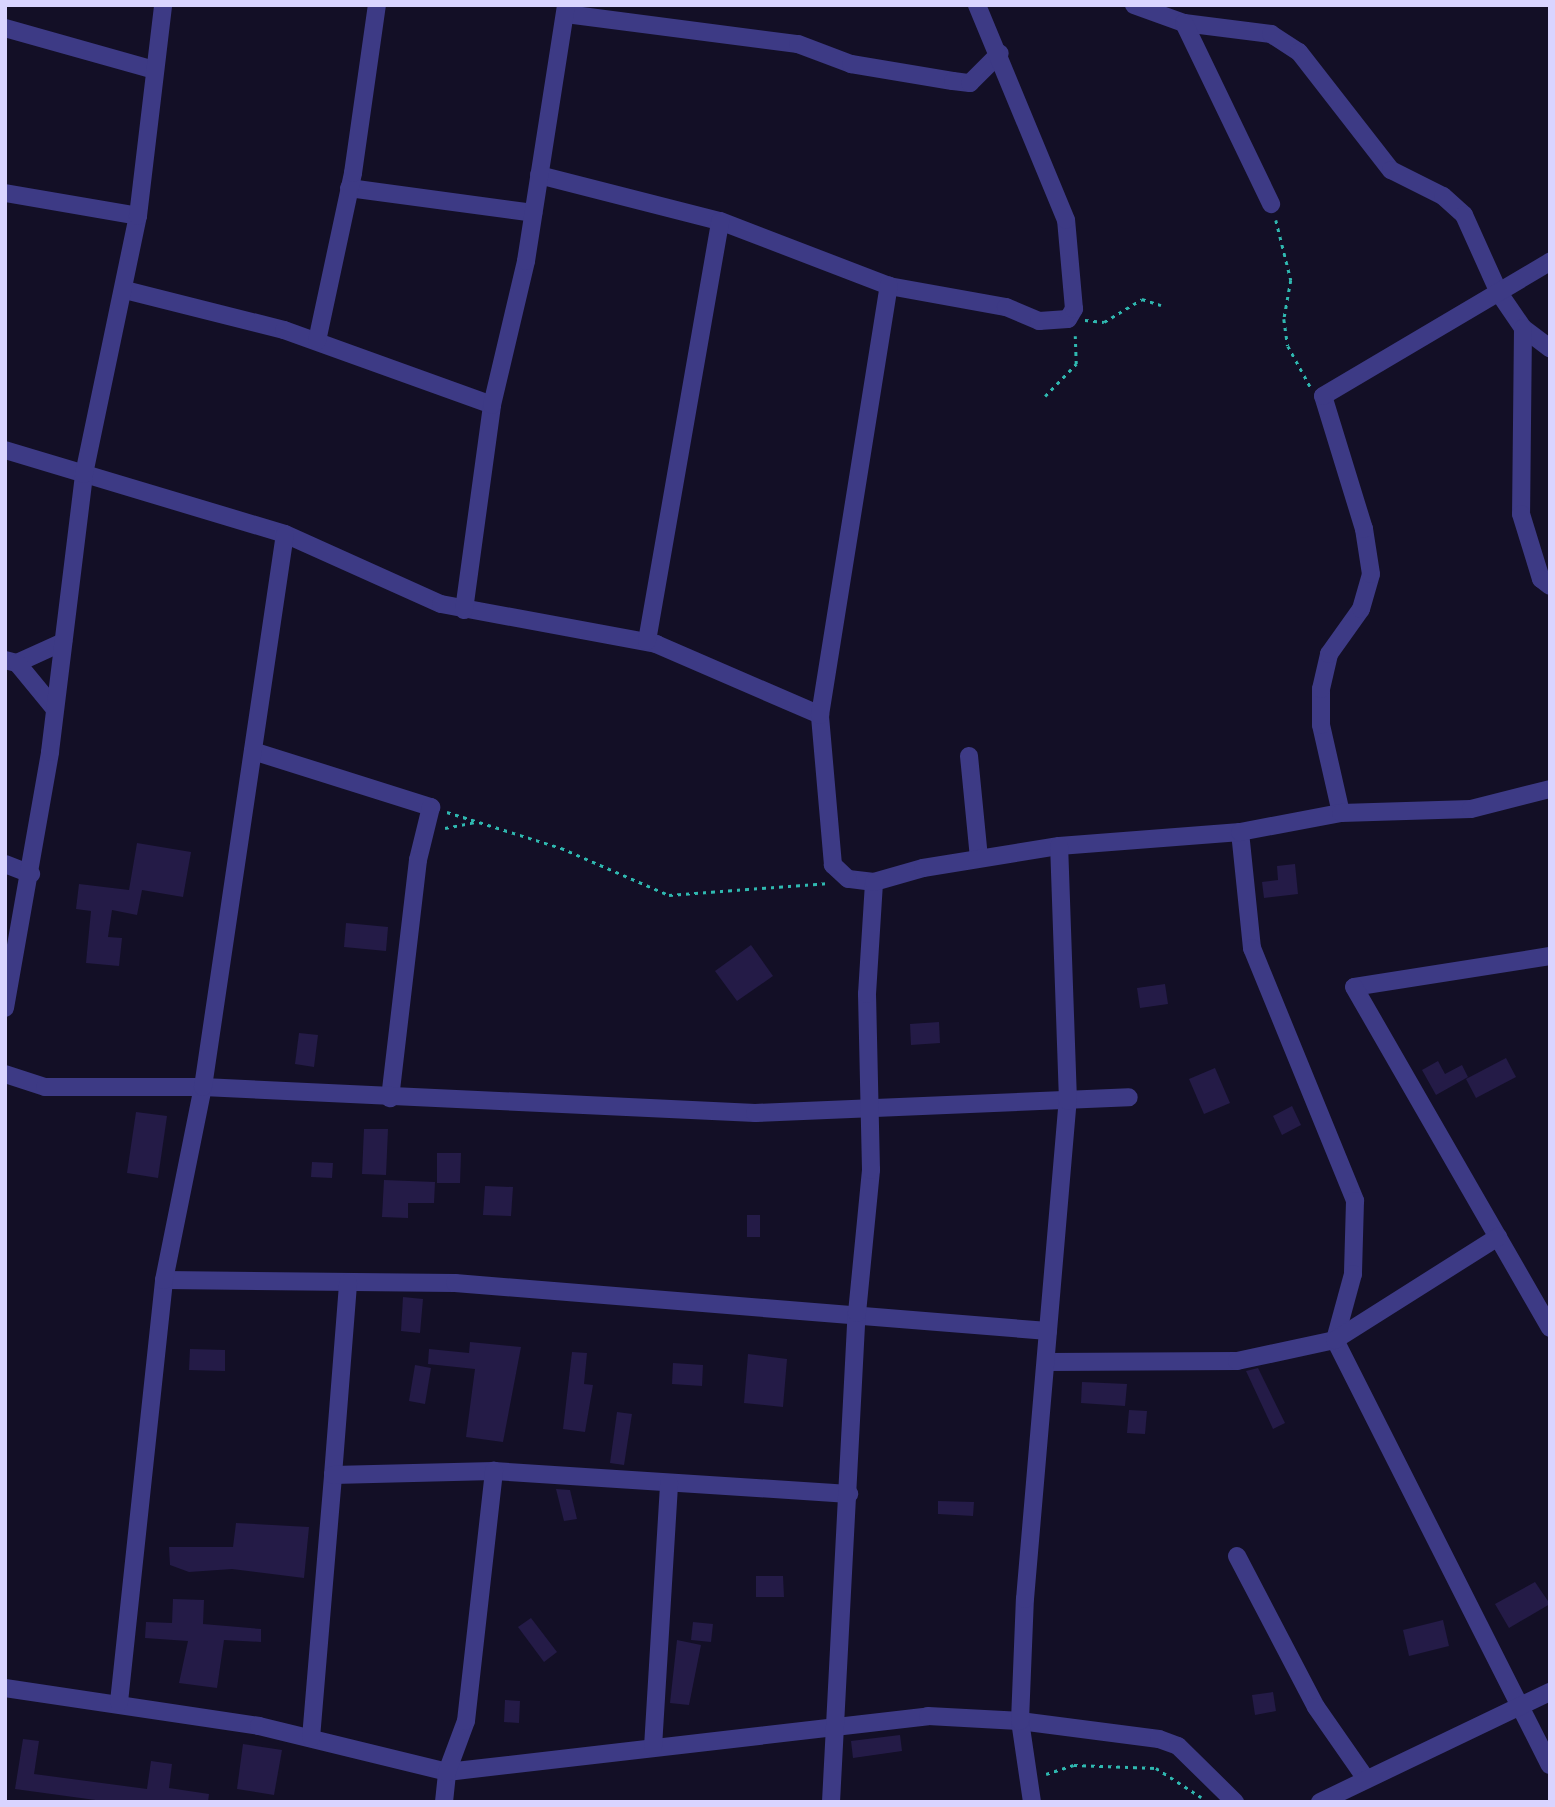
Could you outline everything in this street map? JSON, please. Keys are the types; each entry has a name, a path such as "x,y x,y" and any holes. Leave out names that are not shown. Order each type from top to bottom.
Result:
{"street":[{"path":"5,1008 31,874 84,474 125,290 138,216 151,69 163,5"},
{"path":"317,341 349,188 377,5"},
{"path":"539,175 720,221 889,286 1006,307 1039,321 1068,319 1074,309 1066,220 1000,53 990,44 977,5"},
{"path":"1134,5 1184,23 1271,34 1298,52 1391,170 1443,196 1464,215 1499,293 1523,327 1550,348"},
{"path":"464,610 492,405 533,213 566,10 798,44 851,64 970,83 1000,53"},
{"path":"1184,23 1271,204"},
{"path":"5,28 151,69"},
{"path":"349,188 533,213"},
{"path":"5,193 138,216"},
{"path":"647,641 720,221"},
{"path":"1341,813 1321,725 1321,689 1329,654 1361,609 1371,574 1364,529 1323,397 1550,262"},
{"path":"889,286 820,715 829,854 848,879 874,882 979,858 1059,846 1240,832 1341,813 1471,809 1550,789"},
{"path":"125,290 317,341 492,405"},
{"path":"1523,327 1521,514 1541,579 1550,586"},
{"path":"5,450 285,534 464,610 647,641 755,682 820,715"},
{"path":"119,1702 164,1280 203,1087 285,534"},
{"path":"54,708 11,661 63,642"},
{"path":"254,751 305,762 431,807 418,860 390,1098"},
{"path":"969,756 979,858"},
{"path":"1240,832 1252,948 1355,1201 1353,1273 1335,1340 1550,1765"},
{"path":"1032,1802 1020,1721 1032,1484 1047,1362 1068,1101 1059,846"},
{"path":"5,864 31,874"},
{"path":"831,1802 838,1725 857,1313 873,1105 867,1020 874,882"},
{"path":"1550,956 1354,987 1550,1328"},
{"path":"5,1074 45,1087 203,1087 390,1098 755,1113 873,1105 1129,1097"},
{"path":"1047,1362 1237,1361 1335,1340 1498,1237"},
{"path":"164,1280 455,1283 857,1313 1048,1331"},
{"path":"312,1738 348,1283"},
{"path":"333,1475 494,1471 849,1494"},
{"path":"444,1802 447,1772 466,1721 494,1471"},
{"path":"653,1747 669,1483"},
{"path":"1237,1556 1316,1707 1366,1779"},
{"path":"5,1688 119,1702 312,1738 447,1772 928,1716 1020,1721 1159,1739 1178,1746 1235,1802"},
{"path":"1320,1802 1550,1692"}],"path":[{"path":"1271,204 1291,280 1284,319 1288,346 1303,380 1323,397"},
{"path":"1045,396 1076,364 1078,343 1068,319 1104,322 1142,299 1161,305"},
{"path":"431,807 561,848 669,895 848,879"},
{"path":"437,834 477,822"},
{"path":"1030,1779 1074,1765 1133,1765 1156,1768 1201,1797"}],"building":[{"path":"137,843 191,852 183,897 142,890 137,915 112,910 108,937 122,938 119,966 86,963 91,911 76,909 79,884 129,890"},
{"path":"1295,864 1298,894 1264,898 1262,882 1278,880 1277,866"},
{"path":"346,923 388,927 386,951 344,947"},
{"path":"751,945 773,976 737,1001 715,971"},
{"path":"1165,984 1168,1004 1140,1008 1137,988"},
{"path":"939,1022 940,1043 911,1045 910,1024"},
{"path":"299,1033 318,1035 314,1067 295,1064"},
{"path":"1506,1058 1516,1077 1476,1098 1466,1079"},
{"path":"1438,1061 1445,1074 1462,1065 1468,1077 1436,1095 1422,1070"},
{"path":"1215,1068 1230,1103 1204,1114 1189,1079"},
{"path":"1292,1106 1301,1125 1282,1135 1273,1116"},
{"path":"136,1112 167,1116 158,1178 127,1173"},
{"path":"364,1129 388,1129 386,1175 362,1174"},
{"path":"437,1153 461,1153 460,1183 437,1183"},
{"path":"312,1162 333,1163 332,1178 311,1177"},
{"path":"384,1180 435,1182 434,1203 408,1203 408,1218 382,1217"},
{"path":"485,1186 513,1187 511,1216 483,1215"},
{"path":"747,1215 760,1215 760,1237 747,1237"},
{"path":"403,1297 423,1299 420,1333 401,1331"},
{"path":"470,1342 521,1347 503,1442 466,1437 475,1369 428,1364 429,1349 469,1353"},
{"path":"190,1349 225,1350 225,1371 189,1370"},
{"path":"572,1352 587,1353 584,1384 593,1385 585,1432 563,1429"},
{"path":"748,1354 787,1359 783,1407 744,1403"},
{"path":"673,1363 703,1365 702,1386 672,1384"},
{"path":"415,1365 431,1368 425,1404 409,1401"},
{"path":"1258,1368 1285,1423 1273,1429 1246,1371"},
{"path":"1082,1382 1127,1384 1125,1406 1081,1403"},
{"path":"1129,1410 1147,1411 1145,1434 1127,1433"},
{"path":"617,1412 632,1414 624,1465 610,1463"},
{"path":"556,1489 570,1490 577,1519 564,1521"},
{"path":"938,1501 974,1502 973,1516 938,1514"},
{"path":"236,1523 309,1527 304,1578 232,1569 189,1572 170,1565 169,1547 233,1547"},
{"path":"756,1576 783,1576 784,1597 756,1597"},
{"path":"1535,1582 1550,1604 1509,1628 1495,1604"},
{"path":"173,1599 204,1600 203,1624 261,1629 261,1642 224,1640 217,1688 179,1683 188,1641 145,1638 146,1622 172,1623"},
{"path":"531,1618 557,1652 544,1662 518,1627"},
{"path":"1443,1620 1449,1646 1409,1656 1403,1630"},
{"path":"693,1622 713,1624 711,1642 691,1640"},
{"path":"677,1640 701,1645 689,1705 670,1703"},
{"path":"1273,1692 1276,1711 1255,1715 1252,1695"},
{"path":"505,1700 520,1701 519,1723 504,1722"},
{"path":"900,1735 902,1751 853,1758 851,1741"},
{"path":"23,1739 39,1741 34,1774 147,1789 151,1761 172,1764 169,1788 209,1794 208,1802 110,1802 15,1789"},
{"path":"243,1744 282,1750 274,1795 237,1789"}]}
